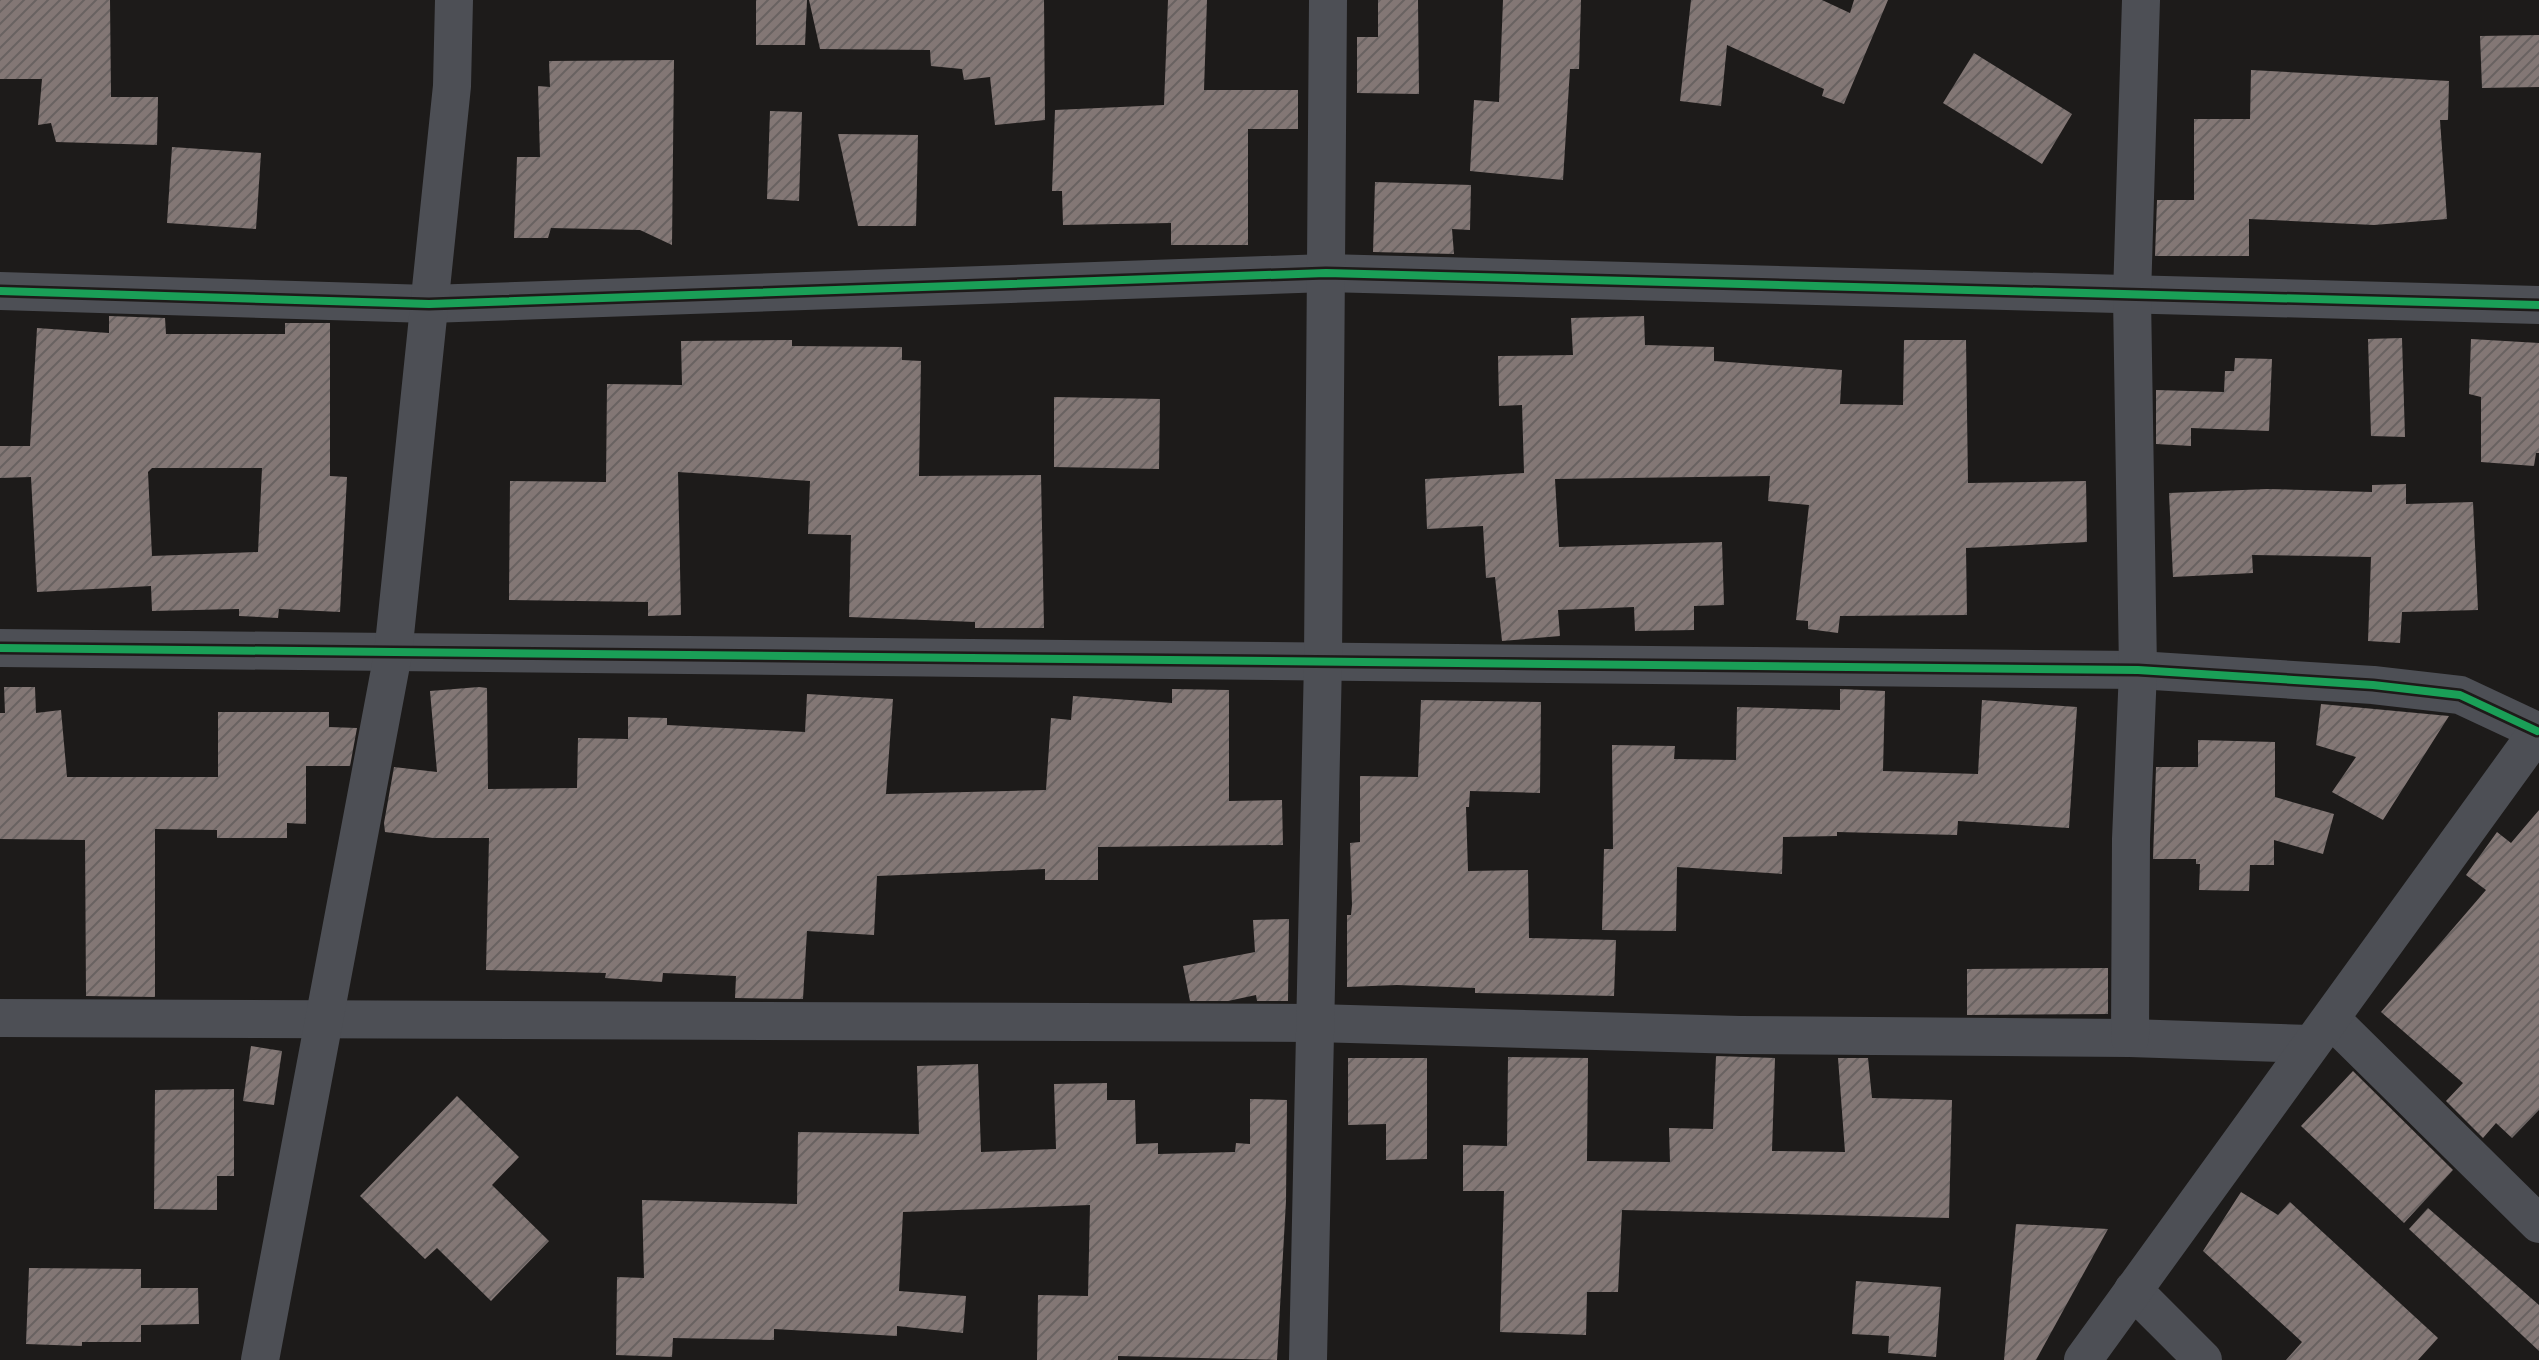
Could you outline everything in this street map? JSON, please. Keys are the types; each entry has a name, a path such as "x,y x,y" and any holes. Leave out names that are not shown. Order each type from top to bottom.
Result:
{"street":[{"path":"260,1360 393,654 452,86 454,0"},
{"path":"1308,1360 1323,660 1328,0"},
{"path":"2130,1038 2131,839 2138,670 2132,296 2141,0"},
{"path":"0,291 429,304 1326,273 2539,305"},
{"path":"0,648 2138,670 2373,685 2460,695 2538,730 2083,1360"},
{"path":"0,1018 1315,1023 1740,1035 2130,1038 2321,1032 2539,1224"},
{"path":"2133,1290 2203,1360"}],"building":[{"path":"0,0 110,0 111,97 158,97 157,145 56,142 51,123 38,125 42,79 0,79"},
{"path":"756,0 807,0 805,45 756,45"},
{"path":"809,0 1044,0 1045,120 995,125 990,77 964,80 962,69 931,66 930,50 820,49"},
{"path":"1168,0 1207,0 1204,90 1298,90 1298,129 1248,129 1248,245 1171,245 1171,223 1063,225 1062,191 1052,191 1055,110 1164,105"},
{"path":"1378,0 1418,0 1419,94 1357,93 1357,37 1378,37"},
{"path":"1503,0 1581,0 1579,69 1570,69 1563,180 1470,171 1474,100 1499,102"},
{"path":"1691,0 1822,0 1850,13 1854,0 1888,0 1844,104 1822,96 1824,89 1727,45 1721,106 1680,101"},
{"path":"2539,35 2539,87 2482,88 2480,36"},
{"path":"1974,53 2072,114 2042,164 1943,103"},
{"path":"674,60 672,245 640,230 551,228 548,238 514,238 517,157 540,157 538,86 550,87 549,61"},
{"path":"2251,70 2449,81 2448,120 2440,120 2447,219 2374,225 2249,219 2249,256 2155,256 2157,200 2194,200 2194,119 2250,119"},
{"path":"770,111 802,112 799,201 767,199"},
{"path":"838,134 918,135 916,226 858,226"},
{"path":"172,147 261,153 256,229 167,223"},
{"path":"1375,182 1471,185 1470,230 1452,229 1454,254 1373,252"},
{"path":"109,316 165,318 166,334 285,334 285,323 330,323 330,476 347,477 340,612 279,609 278,618 239,616 239,609 152,611 151,586 37,592 31,477 0,478 0,446 30,446 37,328 109,333","holes":["152,468 262,468 258,552 152,556 148,472"]},
{"path":"1644,316 1645,345 1714,347 1714,361 1842,370 1840,404 1903,405 1904,340 1966,340 1968,483 2086,481 2087,542 1966,548 1967,615 1840,616 1838,633 1808,629 1808,621 1796,620 1809,505 1768,501 1770,476 1555,479 1559,547 1722,542 1724,605 1694,606 1694,630 1635,631 1634,607 1558,610 1560,636 1502,641 1495,577 1486,578 1483,526 1427,529 1425,479 1524,473 1522,405 1499,406 1498,356 1573,355 1571,318"},
{"path":"2402,338 2405,437 2371,436 2368,339"},
{"path":"2471,339 2539,343 2539,453 2536,453 2534,466 2481,462 2481,397 2469,394"},
{"path":"792,340 792,346 902,347 902,360 921,361 919,476 1041,475 1044,628 975,628 975,622 849,617 851,535 808,534 810,481 678,472 681,615 648,616 648,602 509,600 510,481 606,482 607,384 682,385 681,341"},
{"path":"2235,358 2272,359 2269,431 2191,428 2191,446 2156,444 2156,390 2224,392 2225,371 2234,371"},
{"path":"1054,397 1160,399 1159,469 1054,467"},
{"path":"2406,484 2406,504 2473,502 2478,610 2402,612 2400,643 2368,641 2371,557 2252,555 2253,573 2173,577 2169,493 2267,489 2372,492 2372,485"},
{"path":"4,687 35,687 36,713 61,710 67,777 218,777 218,712 329,712 329,727 357,728 350,766 306,766 306,824 287,823 287,838 217,838 217,830 155,829 155,997 86,996 85,840 0,839 0,713 5,713"},
{"path":"487,688 488,789 577,788 578,738 628,739 628,717 667,718 667,725 805,732 807,694 893,699 886,794 1046,790 1051,718 1071,720 1073,696 1172,703 1172,689 1229,690 1229,801 1282,800 1283,845 1098,847 1098,880 1045,880 1045,869 877,876 874,935 807,931 803,999 735,998 736,976 663,973 662,982 605,978 606,973 486,970 489,838 433,838 385,832 384,823 394,767 437,772 430,691"},
{"path":"1840,689 1885,691 1883,771 1978,774 1982,700 2077,707 2069,828 1958,821 1957,835 1837,832 1837,836 1783,837 1782,874 1677,867 1676,931 1602,930 1604,849 1613,849 1612,745 1675,746 1674,759 1736,760 1737,707 1840,710"},
{"path":"1421,700 1541,702 1540,793 1470,791 1469,807 1466,807 1468,871 1528,870 1529,938 1616,940 1614,996 1475,993 1475,988 1397,985 1347,987 1347,915 1351,915 1352,905 1350,843 1360,842 1360,776 1418,777"},
{"path":"2321,704 2449,716 2383,820 2332,792 2356,757 2316,745"},
{"path":"2198,740 2275,742 2275,797 2334,814 2323,854 2274,840 2274,865 2250,865 2249,891 2199,890 2200,864 2196,864 2196,859 2153,859 2156,767 2198,767"},
{"path":"2539,810 2539,1110 2512,1138 2496,1123 2483,1138 2446,1101 2463,1083 2381,1012 2486,890 2466,875 2497,832 2511,843"},
{"path":"1289,919 1288,1001 1257,1001 1256,995 1228,1001 1190,1001 1183,966 1255,952 1253,920"},
{"path":"2108,968 2108,1014 1967,1015 1967,969"},
{"path":"251,1046 282,1051 274,1105 243,1101"},
{"path":"1716,1056 1775,1058 1772,1151 1845,1152 1838,1058 1868,1058 1872,1098 1952,1100 1949,1218 1622,1210 1618,1292 1587,1292 1586,1335 1500,1332 1504,1191 1463,1191 1463,1145 1507,1146 1508,1057 1588,1058 1587,1161 1670,1162 1669,1128 1713,1129"},
{"path":"1348,1058 1427,1058 1427,1159 1386,1160 1386,1124 1348,1125"},
{"path":"978,1064 981,1152 1056,1149 1054,1084 1107,1083 1107,1100 1135,1100 1136,1144 1158,1143 1158,1154 1235,1152 1236,1143 1250,1144 1250,1099 1287,1100 1286,1201 1277,1360 1118,1356 1118,1360 1037,1360 1038,1295 1088,1296 1090,1205 903,1212 899,1291 966,1296 963,1333 897,1326 897,1336 774,1329 774,1340 673,1338 672,1357 616,1355 617,1277 644,1278 642,1200 797,1204 798,1132 919,1134 917,1066"},
{"path":"2353,1071 2453,1170 2404,1223 2301,1126"},
{"path":"234,1089 234,1176 217,1176 217,1210 154,1209 155,1090"},
{"path":"457,1096 519,1157 492,1185 549,1241 491,1301 437,1248 425,1259 360,1196"},
{"path":"2241,1192 2278,1215 2290,1202 2438,1338 2418,1360 2286,1360 2302,1342 2203,1251"},
{"path":"2428,1208 2539,1305 2539,1351 2409,1229"},
{"path":"2016,1224 2108,1229 2036,1360 2004,1360"},
{"path":"29,1268 141,1269 141,1288 198,1288 199,1324 141,1325 141,1342 82,1342 82,1346 26,1344"},
{"path":"1856,1281 1941,1287 1936,1357 1888,1353 1889,1336 1852,1334"}],"cycle path":[{"path":"0,291 429,304 1326,273 2539,305"},
{"path":"0,648 2138,670 2373,685 2460,695 2537,731"}]}
